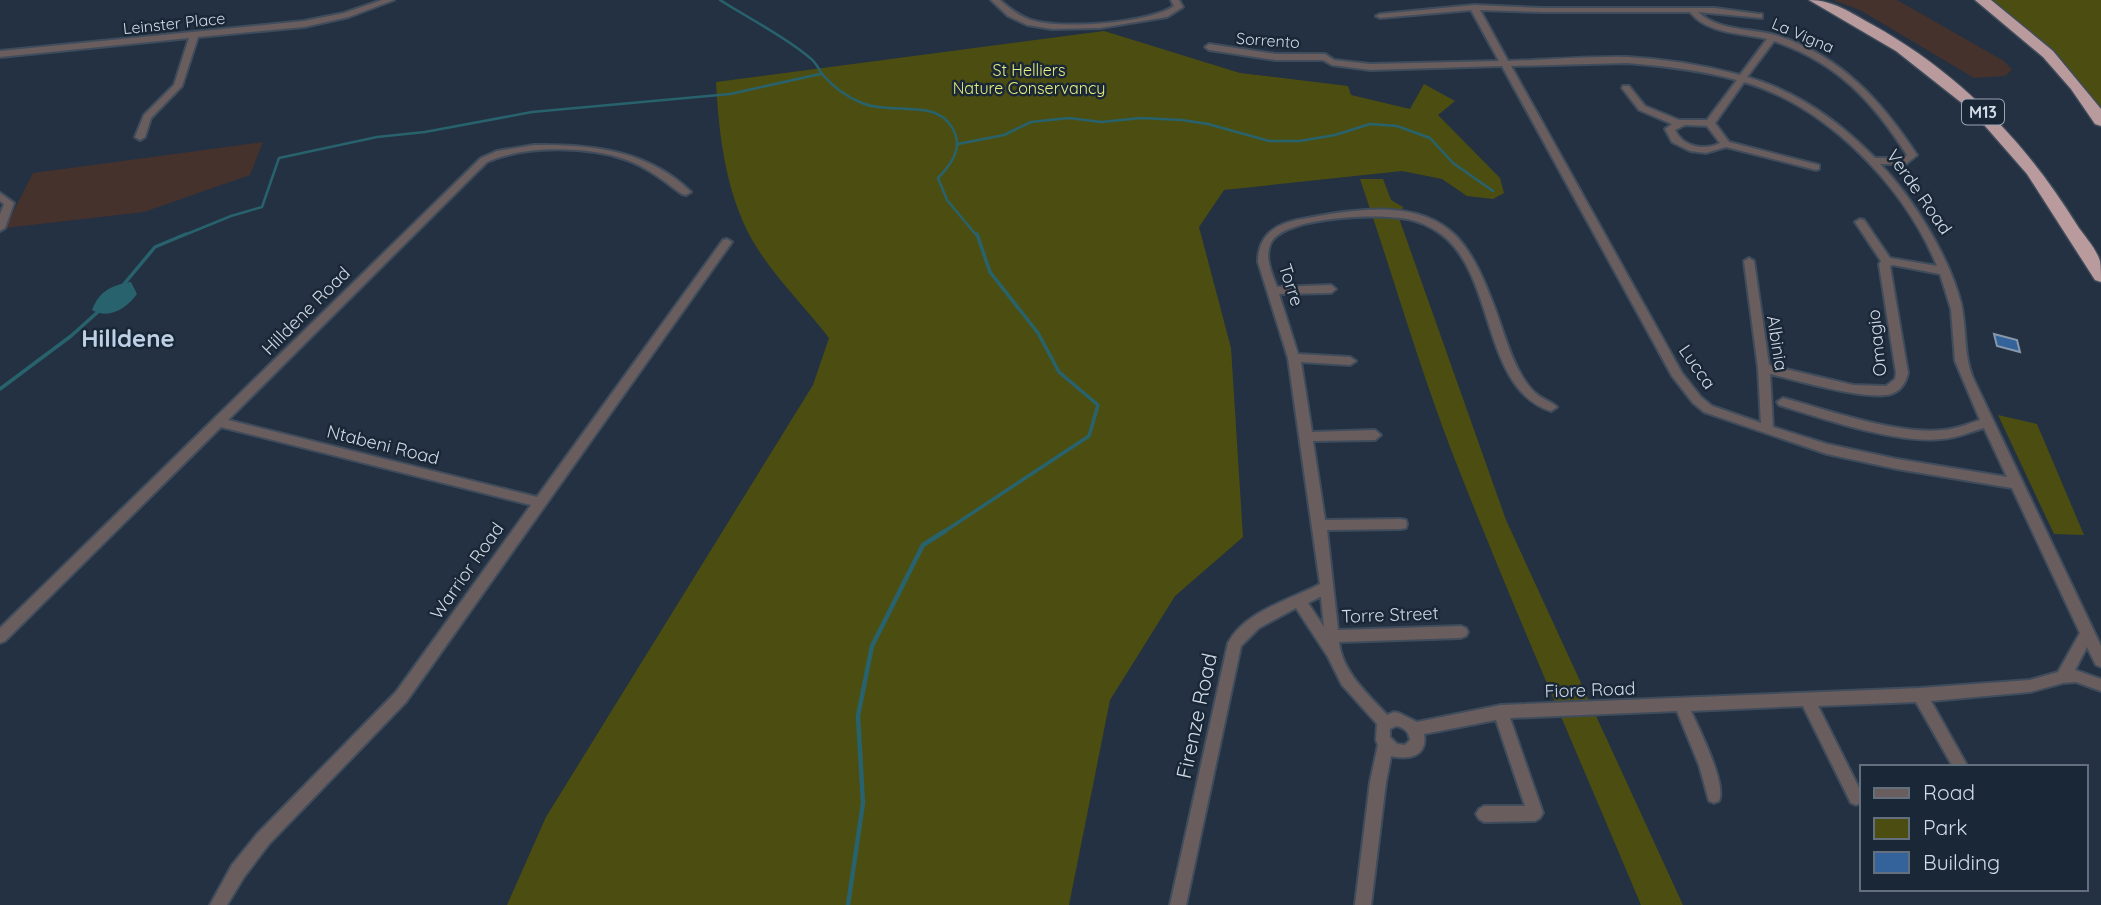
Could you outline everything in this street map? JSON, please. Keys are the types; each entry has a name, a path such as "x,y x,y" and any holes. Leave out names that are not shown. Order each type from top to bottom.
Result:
{"highway":[{"name":"M13","path":"1816,0 1893,42 1970,100 2023,158 2101,276"},
{"path":"1982,0 2023,31 2056,61 2081,90 2101,121"}],"street":[{"name":"Leinster Place","path":"0,54 322,21 390,0"},
{"path":"995,0 1003,9 1027,22 1071,27 1167,15 1179,7 1175,0"},
{"path":"1474,7 1507,64"},
{"name":"La Vigna","path":"1380,16 1474,7 1692,10 1759,16"},
{"name":"La Vigna","path":"1692,10 1697,18 1708,23 1772,37 1822,58 1870,95 1912,155 1906,161 1876,161"},
{"path":"140,136 147,117 178,86 194,35"},
{"path":"1710,123 1772,37"},
{"name":"Sorrento","path":"1209,47 1276,57 1325,57"},
{"name":"Verde Road","path":"1325,57 1332,62 1370,66 1627,60 1667,62 1742,79 1779,91 1818,112 1855,140 1876,161 1935,248 1957,314 1961,362 2101,661"},
{"name":"Lucca","path":"1507,64 1678,376 1697,400 1708,409 1827,449 1885,462 2017,484"},
{"path":"1626,88 1642,108 1678,123 1710,123"},
{"path":"1678,123 1670,132 1683,145 1707,151 1725,144 1816,167"},
{"path":"1710,123 1725,144"},
{"name":"Hilldene Road","path":"0,637 489,156 525,149 611,153 632,158 686,192"},
{"path":"0,196 9,204 0,228"},
{"name":"Torre","path":"1385,723 1353,688 1333,653 1327,636 1327,587 1320,525 1294,358 1263,262 1263,250 1273,233 1283,226 1367,214 1398,214 1422,220 1446,234 1463,252 1488,305 1514,376 1531,395 1551,407"},
{"path":"1860,222 1886,262 1944,271"},
{"name":"Warrior Road","path":"218,905 263,839 401,696 727,242"},
{"name":"Albinia","path":"1749,261 1765,368 1767,430"},
{"name":"Omagio","path":"1765,368 1853,390 1879,392 1898,384 1902,373 1884,267 1886,262"},
{"path":"1274,292 1331,289"},
{"path":"1294,358 1350,360"},
{"path":"1783,402 1926,434 1953,433 1987,422"},
{"name":"Ntabeni Road","path":"219,422 539,502"},
{"path":"1306,437 1375,435"},
{"path":"1320,525 1401,524"},
{"name":"Firenze Road","path":"1178,905 1230,653 1249,627 1277,610 1300,603 1327,587"},
{"name":"Torre","path":"1300,603 1327,636"},
{"name":"Torre Street","path":"1327,636 1461,632"},
{"path":"2063,677 2087,634"},
{"name":"Fiore Road","path":"1385,723 1400,719 1415,729 1501,712 1920,695 2029,686 2063,677 2084,678 2101,685"},
{"path":"1920,695 1960,765"},
{"path":"1807,699 1856,798"},
{"path":"1681,705 1707,765 1714,796"},
{"path":"1485,814 1535,813 1501,712"},
{"path":"1385,723 1382,735 1393,750 1408,752 1418,743 1415,729"},
{"path":"1363,905 1378,782 1386,744"}],"shaded area":[{"path":"1833,0 1897,0 2004,61 2012,70 2005,76 1974,78 1860,10"},
{"path":"263,142 250,175 144,212 5,228 33,173"},
{"path":"131,282 137,294 123,308 105,314 92,310 98,298 107,290"}],"green space":[{"path":"1982,0 2101,0 2101,121 2080,90"},
{"name":"St Helliers Nature Conservancy","path":"1104,31 1240,73 1348,86 1351,95 1410,109 1424,84 1455,101 1438,115 1500,178 1504,193 1493,199 1467,196 1442,179 1402,171 1224,190 1199,227 1231,348 1243,537 1175,596 1110,700 1069,905 507,905 546,817 813,385 829,338 759,251 739,212 722,148 716,82"},
{"path":"1360,179 1383,179 1391,200 1403,207 1400,221 1506,520 1683,905 1641,905 1447,438"},
{"path":"1998,415 2037,424 2084,535 2054,534"}],"building":[{"path":"1994,334 2017,340 2020,352 1997,346"}],"waterway":[{"path":"720,0 800,50 832,84 851,98 884,108 931,112 948,122 956,137 956,152 938,178 947,200 977,236"},
{"path":"182,236 231,216 262,207 279,158 377,137 425,132 532,112 730,94 820,74"},
{"path":"958,144 1004,135 1031,122 1069,118 1101,122 1141,118 1182,120 1208,124 1269,141 1300,141 1335,135 1370,124 1397,126 1430,138 1453,163 1493,191"},
{"path":"124,284 155,247 186,234"},
{"path":"942,533 1089,436 1098,405 1059,372 1038,333 990,272 977,234"},
{"path":"0,389 71,336 100,310"},
{"path":"848,905 863,803 858,716 872,646 923,545 945,531"}],"district":[{"name":"Hilldene","path":"128,339"}]}
